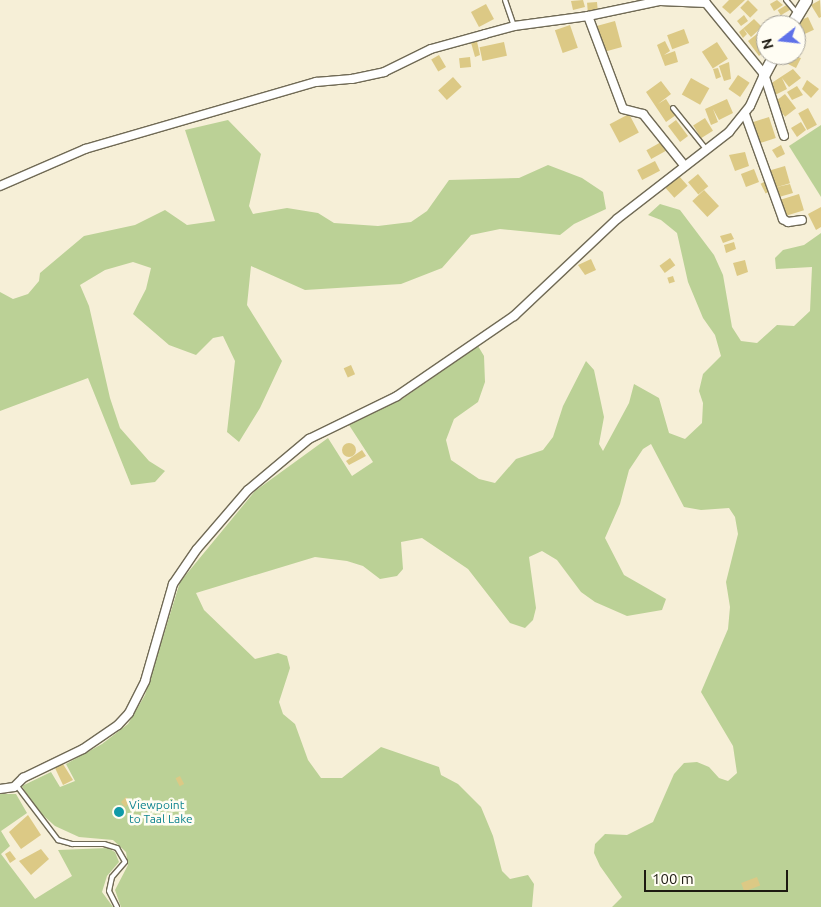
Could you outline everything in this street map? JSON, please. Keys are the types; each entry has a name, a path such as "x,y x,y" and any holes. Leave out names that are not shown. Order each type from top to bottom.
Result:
{"street":[{"path":"798,14 806,0"},
{"path":"0,186 85,149 316,82 352,79 384,72 431,49 514,26 588,16 660,1 706,3 764,74 784,136"},
{"path":"588,16 623,109 643,114 684,165"},
{"path":"0,789 17,786 23,778 102,737 129,713 145,681 173,584 212,530 248,490 310,439 348,417 389,401 506,322 548,287 617,219 684,165 730,132 745,114 769,65"},
{"path":"745,114 783,219 788,222 802,220"}],"lane":[{"path":"505,0 514,26"},
{"path":"786,0 798,14"},
{"path":"673,108 706,149"},
{"path":"17,786 58,840 72,844 109,844 117,848 124,862 112,877 108,891 117,907"}],"green space":[{"path":"228,120 261,154 249,206 253,214 287,208 318,213 334,223 378,226 411,222 427,211 449,180 519,178 548,165 582,178 603,192 606,209 574,224 560,235 500,229 471,235 442,268 401,284 305,290 251,266 247,305 282,361 260,408 239,442 227,432 235,361 223,336 213,338 196,355 169,345 133,314 146,289 151,268 133,262 105,270 80,285 89,306 110,398 120,428 149,461 165,471 155,482 131,485 88,378 0,411 0,292 13,299 28,294 39,281 40,273 84,236 135,225 165,210 187,225 215,221 185,130"},
{"path":"821,125 821,197 789,146"},
{"path":"660,204 680,210 714,255 723,275 732,327 741,341 757,343 777,325 794,326 810,311 812,267 776,269 775,258 783,250 804,245 821,233 821,907 612,907 622,897 600,866 594,853 595,844 605,834 627,835 653,822 674,774 684,763 697,762 709,767 719,778 728,781 737,773 733,746 701,692 728,629 730,607 726,582 738,534 735,517 729,508 701,510 684,507 651,444 643,449 629,470 620,504 605,538 624,575 666,599 662,610 627,616 595,602 581,592 557,560 542,551 529,557 536,608 533,620 525,628 510,623 468,569 422,538 401,542 403,569 397,576 380,579 363,566 347,561 315,557 196,593 204,610 255,659 278,653 287,656 290,668 279,702 283,714 295,724 308,760 321,778 342,778 381,747 439,767 441,775 458,784 481,807 493,836 502,871 510,879 528,875 534,884 532,907 121,907 115,890 128,865 126,852 113,840 79,837 55,826 34,807 22,786 51,772 60,787 75,781 66,764 102,744 128,724 145,695 180,582 255,491 328,438 352,476 373,462 349,425 402,399 478,346 484,356 485,382 478,402 454,419 446,440 451,460 479,479 495,483 516,459 543,450 553,437 563,406 586,361 594,370 604,417 599,444 603,451 629,403 634,384 659,398 669,433 685,439 702,423 703,403 699,391 703,374 721,356 715,335 703,318 688,282 677,233 661,220 648,215"},
{"path":"0,794 16,794 27,813 1,831 10,846 1,854 35,899 72,876 58,850 108,848 115,852 119,862 107,876 102,892 113,907 0,907"}],"building":[{"path":"583,0 585,7 573,10 571,1"},
{"path":"729,0 745,0 730,14 722,7"},
{"path":"748,0 758,10 750,18 740,8"},
{"path":"777,0 783,5 774,11 770,4"},
{"path":"820,0 821,17 819,18 811,5"},
{"path":"597,2 598,13 588,14 587,3"},
{"path":"486,4 494,19 479,27 471,12"},
{"path":"788,4 791,9 781,15 778,10"},
{"path":"744,15 748,21 741,26 737,21"},
{"path":"808,17 814,30 806,33 806,18"},
{"path":"754,19 756,21 756,32 751,37 743,28"},
{"path":"615,21 622,47 604,52 597,26"},
{"path":"570,25 578,48 563,53 555,30"},
{"path":"743,28 747,34 743,38 739,32"},
{"path":"684,29 689,43 672,49 667,35"},
{"path":"756,35 756,52 748,41"},
{"path":"476,37 480,55 475,57 470,39"},
{"path":"665,41 670,51 664,55 675,51 678,62 665,66 657,45"},
{"path":"504,42 507,56 482,61 480,47"},
{"path":"717,42 728,59 713,69 702,52"},
{"path":"439,55 446,67 438,72 431,60"},
{"path":"470,57 471,67 460,68 459,58"},
{"path":"729,62 731,79 724,81 719,66"},
{"path":"718,68 721,77 716,79 713,69"},
{"path":"793,69 801,78 789,87 782,78 787,89 775,95 770,84"},
{"path":"738,75 750,83 740,97 728,89"},
{"path":"453,77 462,87 447,100 438,90"},
{"path":"691,78 709,88 700,105 682,95"},
{"path":"807,80 819,89 811,98 802,89"},
{"path":"661,81 671,94 658,104 666,99 676,115 666,122 646,92"},
{"path":"797,86 803,95 792,100 787,92"},
{"path":"785,94 796,108 785,117 774,103"},
{"path":"727,99 733,113 719,120 713,109 718,122 711,125 705,109"},
{"path":"808,108 817,125 807,130 798,113"},
{"path":"629,114 639,133 619,143 610,124"},
{"path":"769,117 776,138 759,143 752,123"},
{"path":"705,118 713,131 701,138 693,125"},
{"path":"676,120 688,136 680,142 668,126"},
{"path":"801,122 806,130 797,137 791,128"},
{"path":"663,141 668,150 651,159 646,150"},
{"path":"781,145 785,154 777,158 772,150"},
{"path":"745,152 749,166 735,171 729,155"},
{"path":"655,161 660,171 642,180 637,170"},
{"path":"785,166 790,183 776,187 771,170"},
{"path":"754,169 759,182 746,187 741,174"},
{"path":"698,174 708,186 698,195 688,182"},
{"path":"679,176 688,186 674,198 666,188"},
{"path":"766,181 771,191 766,194 761,184"},
{"path":"790,184 793,193 779,197 777,187"},
{"path":"704,190 719,206 707,217 692,201"},
{"path":"799,194 804,210 783,217 778,200"},
{"path":"821,207 821,227 816,230 808,214"},
{"path":"731,233 734,239 723,243 720,236"},
{"path":"734,242 736,249 726,253 724,245"},
{"path":"670,258 675,265 665,273 659,266"},
{"path":"591,259 596,270 585,275 578,265"},
{"path":"745,260 748,272 737,276 733,263"},
{"path":"673,276 675,282 669,284 667,278"},
{"path":"351,365 355,374 348,377 344,368"},
{"path":"349,443 354,445 356,450 354,455 349,457 344,455 342,450 344,445"},
{"path":"362,450 366,456 349,465 346,461"},
{"path":"63,764 73,780 63,785 55,768"},
{"path":"180,776 184,784 180,786 176,778"},
{"path":"126,797 131,802 125,807 121,802"},
{"path":"28,815 41,835 21,849 9,832"},
{"path":"41,849 49,859 31,875 19,861"},
{"path":"10,851 16,859 10,863 5,854"},
{"path":"757,877 760,885 744,891 741,883"}],"place":[{"name":"Viewpoint to Taal Lake","path":"119,812"}]}
